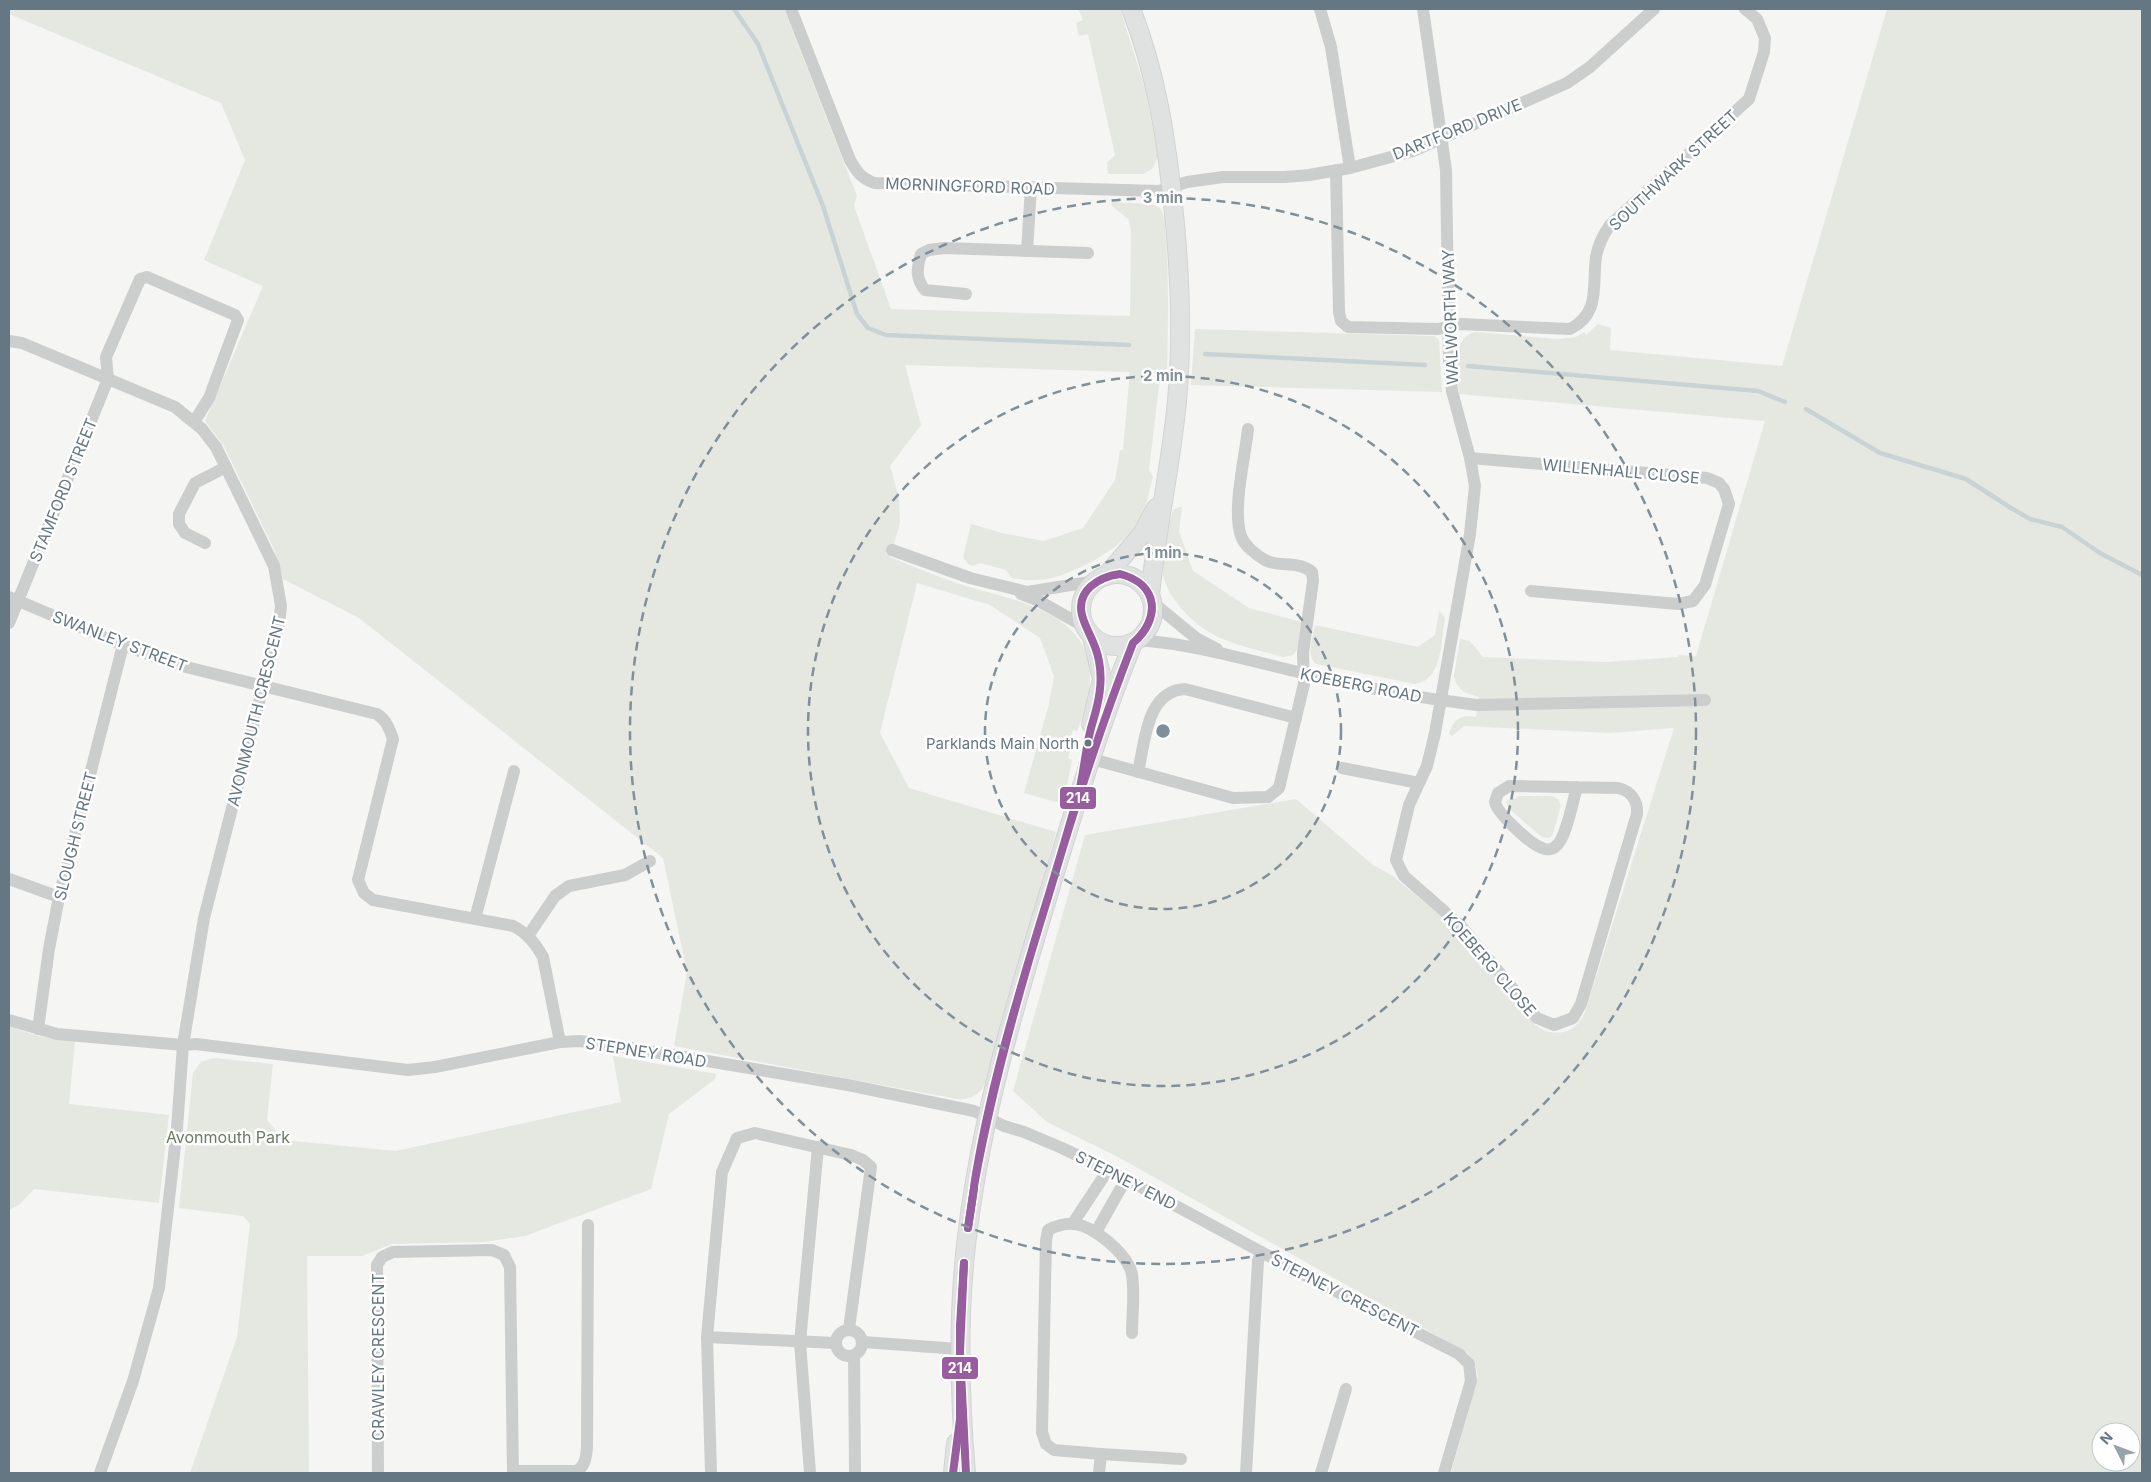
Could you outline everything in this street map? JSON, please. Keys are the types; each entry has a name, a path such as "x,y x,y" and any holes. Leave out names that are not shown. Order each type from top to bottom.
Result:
{"street":[{"name":"MORNINGFORD ROAD","path":"792,9 850,160 857,173 864,179 874,183 1159,190 1171,186"},
{"path":"1080,784 1092,759 1114,690 1135,641 1149,627 1153,610 1151,599 1154,554 1171,450 1180,342 1180,275 1169,157 1159,98 1131,9"},
{"path":"1320,9 1331,47 1350,168"},
{"name":"WALWORTH WAY","path":"1423,9 1446,170 1448,327 1452,391 1470,458 1475,486 1470,534 1442,701"},
{"name":"DARTFORD DRIVE","path":"1171,186 1223,177 1285,177 1350,168 1413,151 1572,80 1596,62 1654,9"},
{"name":"SOUTHWARK STREET","path":"1336,170 1339,312 1341,321 1353,329 1438,330 1460,324 1564,330 1577,326 1587,316 1593,302 1598,248 1610,225 1745,104 1751,94 1764,52 1765,38 1757,19 1745,9"},
{"path":"1027,250 1031,187"},
{"path":"966,294 925,290 919,283 917,274 921,254 929,250 944,248 1088,253"},
{"path":"108,379 106,357 140,279 147,276 236,315 238,320 209,398 194,422"},
{"name":"AVONMOUTH CRESCENT","path":"9,341 22,343 175,408 194,422 216,447 274,566 281,606 279,624 204,918 183,1045 177,1128 158,1288 133,1381 100,1473"},
{"name":"STAMFORD STREET","path":"9,623 13,599 108,379"},
{"path":"1092,759 1233,798 1268,797 1279,788 1304,684 1303,653 1313,581 1312,572 1305,566 1267,561 1253,552 1241,537 1237,514 1248,430"},
{"path":"966,1473 960,1413 959,1349 968,1229 987,1118 1024,973 1080,784 1086,745 1102,679 1089,632 1082,619 1082,602 1090,587 1129,551 1154,513 1171,450"},
{"name":"WILLENHALL CLOSE","path":"1470,458 1707,478 1720,484 1727,493 1728,509 1705,585 1698,597 1693,601 1678,604 1531,591"},
{"path":"206,543 185,533 179,524 179,514 195,483 226,466"},
{"path":"892,550 1039,601 1112,646 1135,641"},
{"path":"994,585 1027,592 1123,575 1132,577 1146,588 1151,599"},
{"name":"SWANLEY STREET","path":"13,599 174,664 377,714 388,724 392,739 359,885 364,893 373,900 475,919"},
{"name":"KOEBERG ROAD","path":"1151,599 1196,638 1246,659"},
{"name":"KOEBERG ROAD","path":"1135,641 1175,644 1304,674 1442,701 1477,705 1705,700"},
{"name":"SLOUGH STREET","path":"38,1029 49,949 59,897 123,645"},
{"path":"1138,772 1153,710 1161,698 1173,691 1185,689 1296,718"},
{"name":"KOEBERG CLOSE","path":"1442,701 1427,766 1409,805 1398,848 1396,860 1400,872 1460,925 1537,1018 1554,1025 1572,1018 1581,1004 1637,814 1636,802 1624,790 1577,788 1510,786 1498,793 1496,807 1501,815 1539,847 1554,848 1561,841 1577,788"},
{"path":"1342,768 1419,783"},
{"path":"514,771 475,919 513,926 528,936 543,957 560,1042"},
{"path":"528,936 555,896 569,886 625,875 650,861"},
{"path":"9,879 59,897"},
{"path":"9,1020 57,1034 183,1045"},
{"name":"STEPNEY ROAD","path":"183,1045 196,1044 408,1070 436,1067 560,1042 580,1041 848,1085 974,1111 987,1118"},
{"name":"STEPNEY END","path":"987,1118 1032,1135 1108,1170 1260,1252"},
{"path":"711,1473 708,1337 722,1172 737,1138 755,1133 852,1155 864,1160 871,1167 849,1329"},
{"path":"810,1473 800,1342 818,1147"},
{"path":"1073,1224 1108,1170"},
{"path":"1096,1232 1126,1179"},
{"path":"1132,1334 1132,1275 1128,1263 1096,1232 1087,1227 1073,1224 1056,1225 1048,1230 1046,1241 1042,1432 1046,1444 1054,1450 1181,1458"},
{"path":"513,1472 577,1471 582,1468 585,1461 587,1448 588,1225"},
{"name":"CRAWLEY CRESCENT","path":"378,1473 376,1268 379,1262 393,1252 492,1250 504,1255 510,1267 513,1472"},
{"name":"STEPNEY CRESCENT","path":"1246,1473 1260,1252 1399,1322 1466,1360 1471,1370 1471,1381 1444,1473"},
{"path":"849,1329 858,1333 863,1342 861,1349 854,1356 855,1473"},
{"path":"849,1329 839,1334 836,1343 841,1354 854,1356"},
{"path":"708,1337 836,1343"},
{"path":"863,1342 959,1349"},
{"path":"1321,1473 1346,1388"},
{"path":"953,1473 960,1413"},
{"path":"1099,1473 1101,1454"}],"green space":[{"path":"9,9 784,9 857,196 854,206 891,309 1130,316 1131,232 1129,220 1111,205 1112,202 1152,204 1160,208 1164,220 1167,258 1167,371 1160,377 1149,470 1153,477 1146,505 1139,521 1123,540 1098,558 1058,576 1047,579 1025,580 1012,578 1006,570 980,563 973,566 968,564 963,557 971,524 1002,533 1044,541 1083,528 1115,480 1120,450 1123,450 1130,372 905,365 921,425 890,466 899,498 900,523 890,557 947,580 1007,597 1045,612 1062,622 1076,635 1086,652 1093,674 1090,675 1089,698 1077,731 1073,730 1070,740 1073,741 1068,758 1072,760 1064,801 1055,802 1024,793 1049,704 1054,676 1040,638 990,605 917,583 880,733 909,788 1056,832 984,1086 976,1095 965,1099 957,1099 674,1046 687,972 663,858 359,618 283,579 274,549 224,446 205,421 263,286 204,260 245,160 221,103 9,14"},
{"path":"1078,9 1120,9 1146,92 1158,156 1152,169 1143,174 1108,174 1107,163 1115,155 1088,34 1079,36 1076,23 1083,20"},
{"path":"1887,9 2142,9 2142,1473 1451,1473 1478,1377 1475,1362 1468,1353 1118,1157 1047,1122 1013,1091 1085,835 1296,799 1373,865 1393,876 1461,933 1535,1025 1557,1033 1570,1029 1581,1019 1585,1012 1674,728 1611,733 1464,726 1452,736 1449,734 1455,721 1466,716 1476,717 1479,697 1463,691 1455,681 1454,676 1460,639 1470,641 1483,657 1606,662 1678,657 1679,655 1696,656 1765,421 1459,394 1458,350 1461,342 1475,332 1558,339 1576,337 1584,332 1586,335 1598,324 1611,328 1610,350 1782,366"},
{"path":"1195,329 1434,336 1439,340 1442,392 1191,385"},
{"path":"1182,507 1179,531 1193,571 1249,608 1302,622 1299,647 1293,655 1283,657 1223,639 1197,624 1174,599 1164,580 1162,560 1173,510"},
{"path":"1439,611 1445,618 1439,658 1431,675 1424,681 1415,684 1316,664 1311,656 1315,625 1418,647 1435,635"},
{"path":"1516,796 1552,796 1559,800 1561,806 1552,836 1549,838 1542,837 1508,808 1507,800 1517,798"},
{"path":"9,1026 38,1036 75,1041 69,1104 169,1115 159,1203 34,1189 20,1204 9,1210"},
{"name":"Avonmouth Park","path":"613,1056 716,1074 715,1079 669,1114 651,1189 525,1236 483,1242 392,1244 362,1256 307,1256 309,1473 190,1473 237,1337 250,1224 243,1216 179,1208 193,1073 201,1062 214,1058 273,1064 267,1120 284,1140 396,1151 621,1102"}],"waterway":[{"path":"734,9 758,44 823,206 857,314 868,328 886,335 1129,345"},
{"path":"1205,354 1425,365"},
{"path":"1468,366 1758,391 1785,402"},
{"path":"1806,409 1880,453 1966,479 2030,519 2062,527 2100,553 2142,575"}],"transit line":[{"name":"214","path":"1120,574 1133,579 1149,594 1152,603 1151,613 1148,624 1133,643 1121,674 1099,736 1068,830 1049,894 1027,966 1017,1002 1007,1039 989,1112 974,1186 994,1087 1020,989 1078,795 1088,740 1099,699 1101,676 1099,661 1096,648 1082,615 1082,598 1091,586 1097,582 1120,574"},
{"name":"214","path":"968,1228 974,1188"},
{"name":"214","path":"968,1228 974,1188"},
{"name":"214","path":"953,1473 960,1419 960,1325 964,1263"},
{"name":"214","path":"964,1263 960,1351 966,1473"}],"place":[{"name":"Parklands Main North","path":"1088,743"}]}
